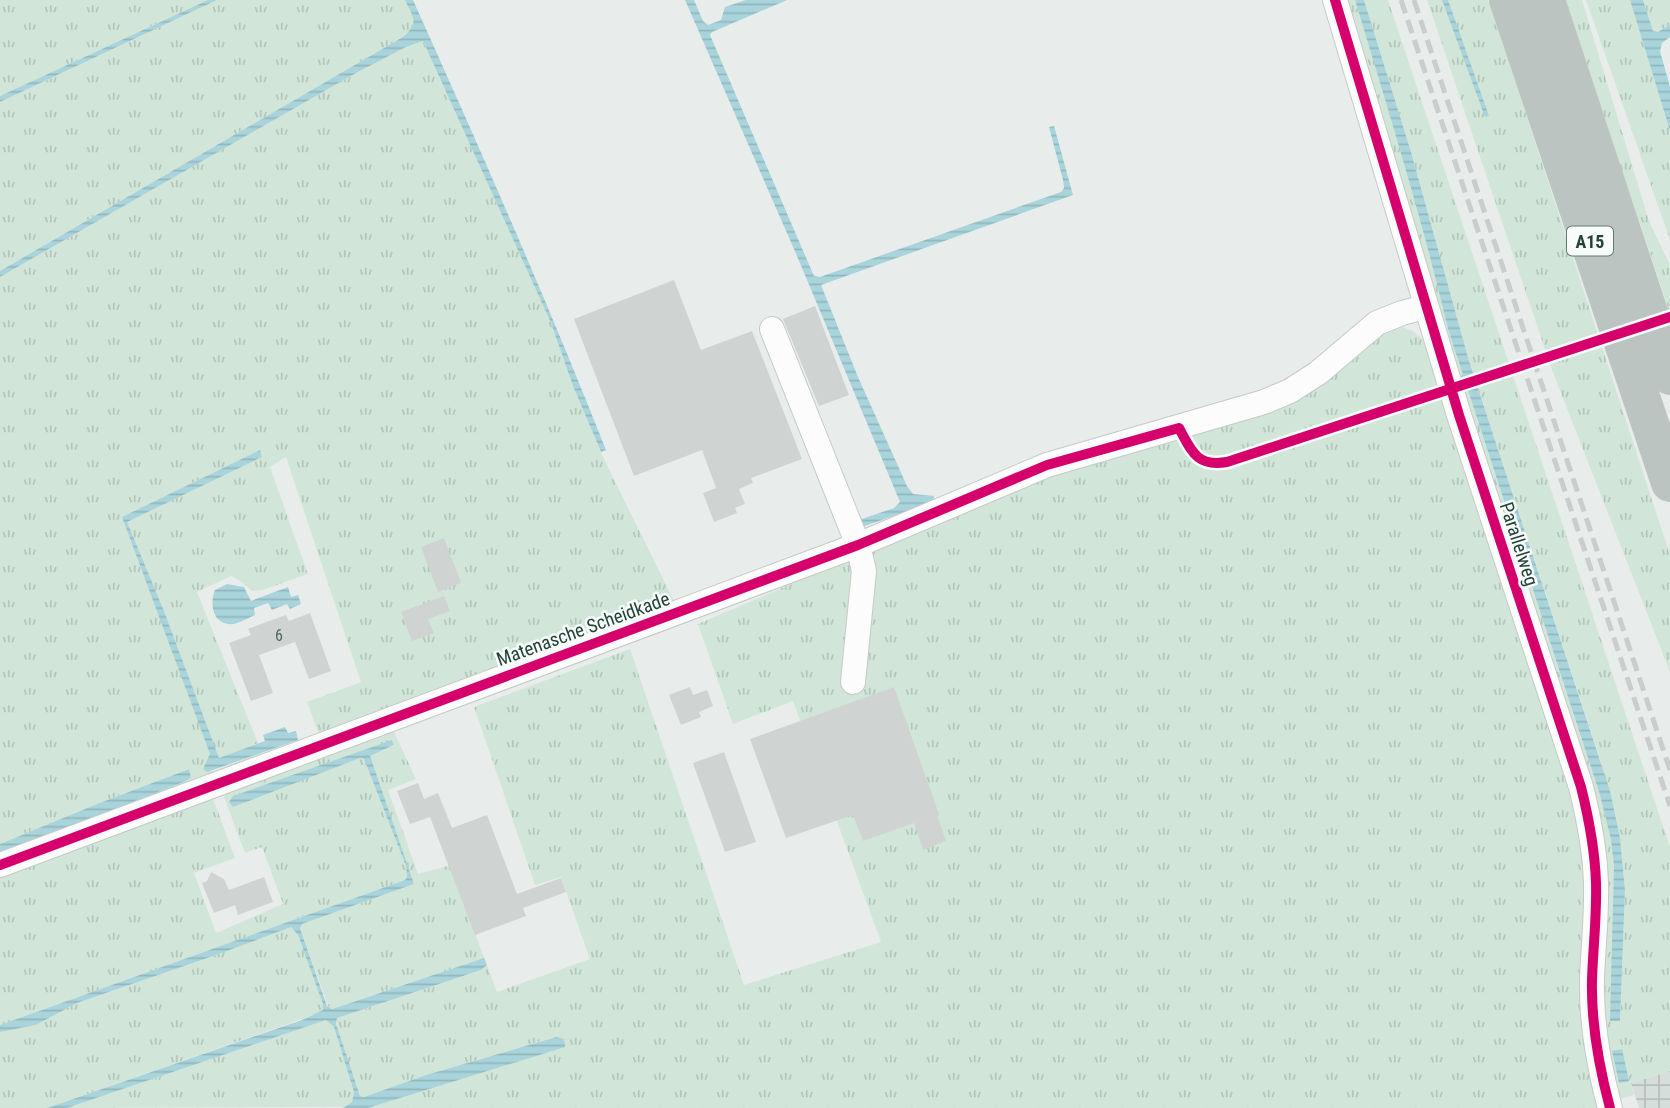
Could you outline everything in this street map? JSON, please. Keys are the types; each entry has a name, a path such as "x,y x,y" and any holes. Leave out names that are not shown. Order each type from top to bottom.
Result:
{"highway":[{"name":"A15","path":"1508,0 1670,483"},
{"name":"A15","path":"1546,0 1670,376"}],"street":[{"name":"Parallelweg","path":"1335,0 1425,307 1581,787 1590,826 1597,884 1592,981 1593,1018 1602,1079 1610,1108"},
{"name":"Matenasche Scheidkade","path":"0,865 858,545 1047,465 1265,402 1290,391 1318,373 1377,323 1425,307"},
{"path":"772,329 858,545 864,571 853,682"}],"shaded area":[{"path":"1670,1071 1670,1108 1639,1108 1631,1083"}],"green space":[{"path":"0,0 208,0 0,96"},
{"path":"217,0 405,0 413,23 403,37 0,271 0,102"},
{"path":"1344,0 1355,0 1417,204 1448,329 1600,795 1614,866 1620,1021 1625,890 1620,838 1600,759 1469,361 1411,152 1364,0 1388,0 1670,847 1670,1071 1631,1083 1634,1095 1617,1100 1603,1045 1605,897"},
{"path":"1427,0 1488,0 1492,10 1670,555 1670,672 1552,370"},
{"path":"1560,0 1582,0 1649,221 1670,265 1670,314 1640,223 1628,197"},
{"path":"1586,0 1630,0 1670,131 1670,240"},
{"path":"1643,0 1670,0 1670,25 1658,32 1653,31"},
{"path":"423,41 551,323 573,386 602,455 677,607 321,740 307,702 361,682 286,457 270,467 308,574 263,590 252,591 231,576 197,592 258,743 219,759 164,611 127,522 262,457 260,450 122,517 211,754 203,769 214,771 261,753 264,761 0,854 191,776 188,769 0,844 0,277 356,73"},
{"path":"1396,325 1413,331 1426,343 1580,819 1602,1108 368,1108 564,1047 555,1037 426,1075 364,1097 360,1096 345,1056 338,1034 337,1018 481,970 487,965 497,992 590,959 561,877 535,885 474,707 630,649 744,985 881,942 793,701 733,724 698,624 1020,486 1173,439 1202,466 1222,468 1421,405 1417,393 1223,458 1202,455 1189,435 1372,335"},
{"path":"389,729 394,732 416,779 388,790 418,874 451,865 484,958 331,1009 328,1006 300,927 302,924 414,884 369,756 394,746 392,741 233,796 233,806 360,758 364,759 406,866 405,880 0,1025 0,873 205,796 214,801 235,858 194,873 216,933 283,904 262,847 245,853 224,797 228,787"},
{"path":"291,927 298,935 324,1004 319,1013 47,1108 0,1108 0,1032 36,1025 77,1003"},
{"path":"326,1020 334,1027 354,1092 352,1102 344,1107 67,1108"}],"water":[{"path":"208,0 217,0 0,102 0,96"},
{"path":"405,0 413,0 488,168 606,450 601,452 573,386 551,323 423,41 356,73 0,277 0,271 403,37 413,23"},
{"path":"685,0 694,0 703,21 708,25 721,20 725,7 746,0 787,0 710,35 814,276 820,277 1061,192 1064,188 1063,180 1049,127 1054,126 1073,195 821,285 858,377 907,486 913,494 934,496 930,503 859,528 856,521 894,508 900,502 797,256"},
{"path":"1355,0 1364,0 1411,152 1469,361 1610,791 1620,838 1625,890 1620,1021 1610,1021 1614,866 1600,795 1448,329 1416,205"},
{"path":"1442,0 1448,0 1489,116 1485,117"},
{"path":"1630,0 1643,0 1653,31 1658,32 1670,25 1670,37 1662,43 1660,51 1670,87 1670,131"},
{"path":"260,450 262,457 127,522 164,611 219,758 265,741 263,735 285,727 288,733 296,731 298,740 207,772 203,769 210,754 122,517"},
{"path":"227,584 244,587 251,601 288,587 291,597 298,595 301,604 290,609 287,604 272,610 268,603 254,608 255,615 226,624 217,618 212,602 215,590"},
{"path":"392,740 394,745 370,756 414,884 302,924 300,928 327,1006 332,1009 484,958 487,965 481,970 337,1018 336,1024 360,1096 364,1097 426,1075 556,1037 564,1039 565,1047 368,1108 343,1108 352,1102 354,1092 334,1027 326,1020 67,1108 47,1108 302,1020 323,1010 298,935 291,927 77,1003 36,1025 0,1032 0,1025 405,880 406,866 364,759 360,758 233,807 229,802 233,796"},
{"path":"189,769 191,777 186,781 0,854 0,844"},
{"path":"1622,1049 1629,1081 1619,1083 1612,1051"}],"building":[{"path":"674,280 701,350 752,331 802,459 751,478 753,483 739,489 745,504 735,508 737,513 714,522 703,493 716,488 702,450 634,476 574,319"},
{"path":"815,306 849,395 819,406 783,319"},
{"path":"444,538 461,583 438,592 421,547"},
{"path":"444,596 450,611 428,619 434,633 412,641 401,612"},
{"path":"310,613 331,671 309,679 295,642 259,655 273,693 251,701 229,643 251,635 248,629 269,621 286,615 289,621"},
{"path":"690,687 693,695 707,690 713,706 699,712 701,717 681,725 669,695"},
{"path":"894,687 946,841 923,850 914,823 863,841 853,815 786,838 750,739"},
{"path":"724,752 756,842 725,852 693,763"},
{"path":"418,783 424,799 438,793 452,828 487,815 517,894 561,878 566,892 523,908 526,916 475,935 430,817 410,824 397,791"},
{"path":"211,872 224,879 229,890 264,877 273,902 238,915 235,905 214,913 202,883 207,881"}],"railway":[{"path":"1401,0 1670,806"},
{"path":"1414,0 1670,770"}],"cycle path":[{"path":"1335,0 1459,415 1581,787 1595,871 1592,980 1594,1029 1610,1108"},
{"path":"0,865 858,545 1047,465 1179,428 1192,451 1202,460 1227,462 1670,317"}]}
